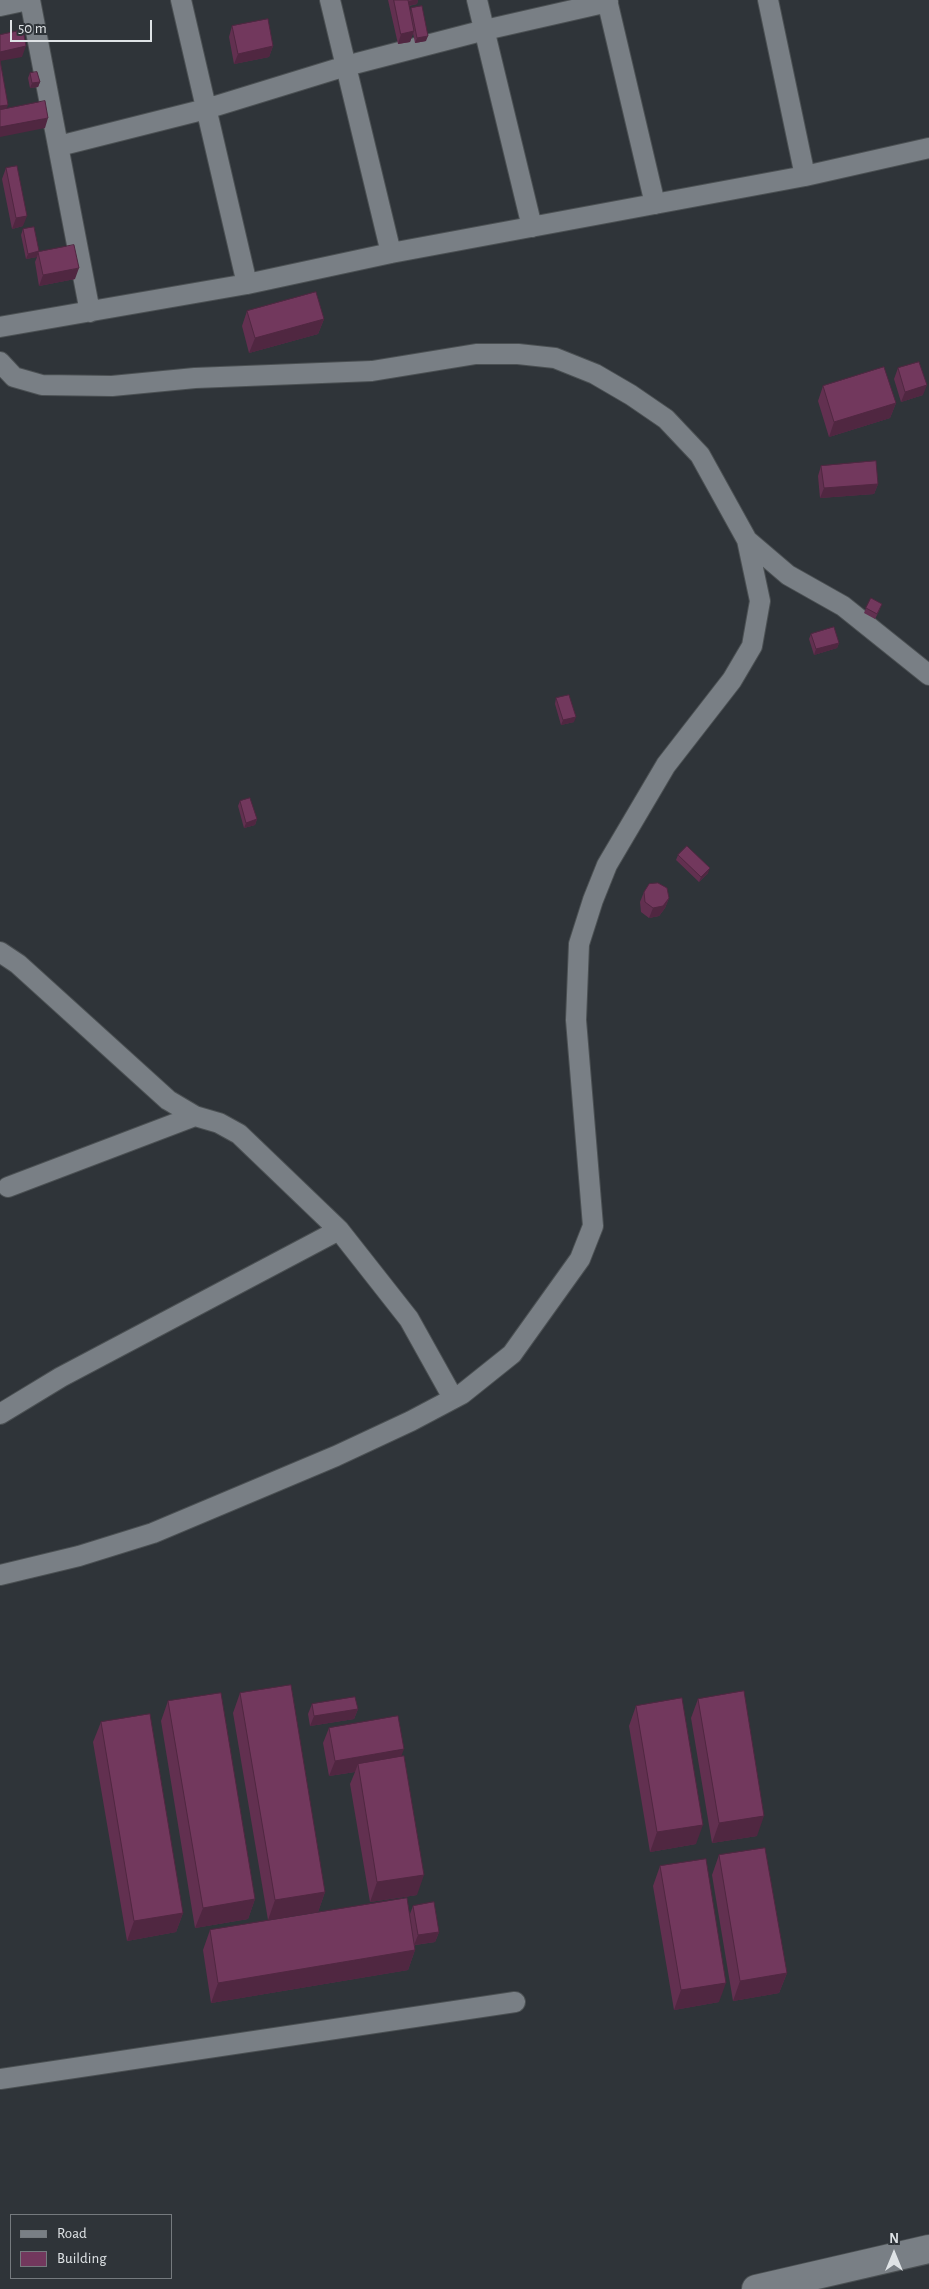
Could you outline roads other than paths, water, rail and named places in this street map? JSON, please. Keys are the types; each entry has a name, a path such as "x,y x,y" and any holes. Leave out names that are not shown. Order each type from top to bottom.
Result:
{"street":[{"path":"0,6 29,0 90,312"},
{"path":"181,0 247,284"},
{"path":"330,0 391,253"},
{"path":"477,0 532,227"},
{"path":"768,0 805,176"},
{"path":"59,146 206,108 346,66 484,30 608,1 655,204"},
{"path":"0,327 247,284 391,253 805,176 929,148"},
{"path":"0,362 14,377 42,385 112,386 195,378 372,371 476,354 518,354 554,358 595,374 666,419 700,455 747,540 760,601 752,646 732,680 666,765 607,865 579,944 576,1020 592,1226 580,1259 512,1354 454,1398 411,1421 336,1456 217,1504 153,1533 79,1556 0,1575"},
{"path":"747,540 788,576 843,606 929,675"},
{"path":"0,952 18,964 168,1100 195,1116 219,1123 239,1134 339,1230 409,1319 454,1398"},
{"path":"8,1187 195,1116"},
{"path":"0,1414 61,1377 339,1230"},
{"path":"0,2079 515,2002"},
{"path":"756,2289 929,2249"}]}
